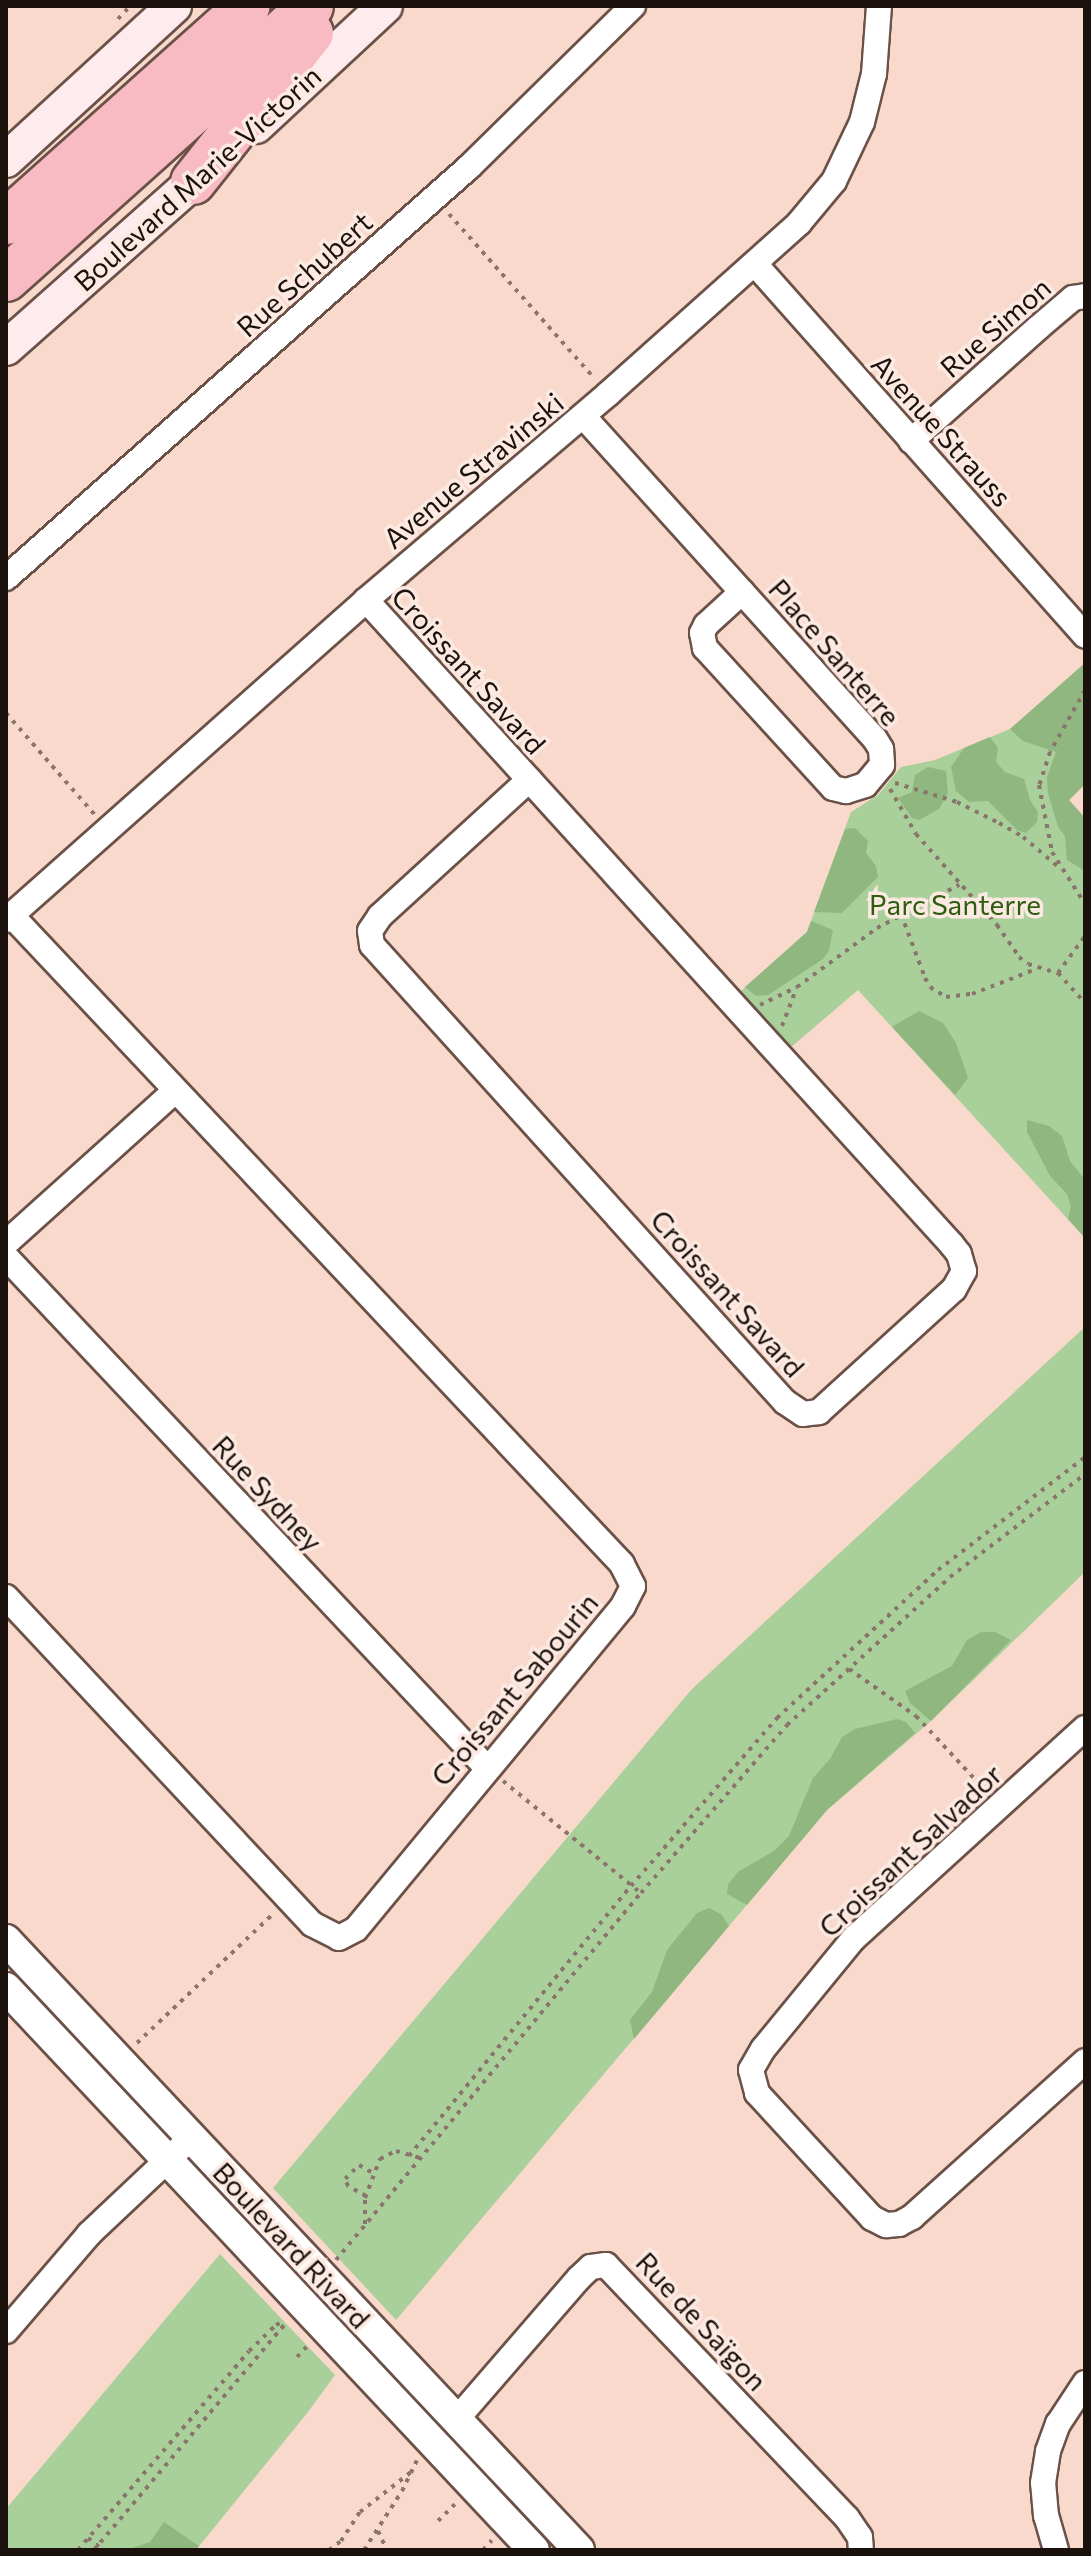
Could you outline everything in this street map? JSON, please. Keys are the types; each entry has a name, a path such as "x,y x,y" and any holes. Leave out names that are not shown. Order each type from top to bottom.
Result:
{"highway":[{"path":"6,222 248,6"},
{"path":"6,279 311,6"},
{"path":"193,182 332,6"}],"main road":[{"path":"6,160 174,6"},
{"name":"Boulevard Marie-Victorin","path":"6,348 385,6"}],"street":[{"name":"Rue Schubert","path":"6,578 469,167 633,6"},
{"name":"Avenue Stravinski","path":"9,918 366,600 583,416 755,264 812,209 849,154 872,90 879,6"},
{"name":"Avenue Strauss","path":"755,264 1085,636"},
{"name":"Rue Simon","path":"911,441 1073,298 1085,296"},
{"name":"Place Santerre","path":"583,416 875,739 881,749 882,765 865,785 846,791 833,788 705,648 702,633 706,625 742,592"},
{"name":"Croissant Savard","path":"366,600 959,1254 964,1271 954,1289 819,1412 803,1414 785,1402 372,945 370,931 380,916 529,780"},
{"name":"Croissant Sabourin","path":"6,1597 312,1924 339,1938 356,1929 494,1773 623,1606 633,1586 630,1575 9,918"},
{"path":"6,1243 175,1091"},
{"name":"Rue Sydney","path":"6,1257 494,1773"},
{"name":"Croissant Salvador","path":"1085,1728 854,1938 763,2049 751,2070 757,2093 872,2218 886,2225 899,2224 912,2217 1085,2061"},
{"name":"Boulevard Rivard","path":"6,1940 579,2550"},
{"name":"Boulevard Rivard","path":"6,1988 534,2550"},
{"path":"6,2331 89,2234 191,2138"},
{"name":"Rue de Saïgon","path":"456,2420 579,2278 591,2267 606,2265 847,2518 860,2537 861,2550"},
{"path":"1056,2550 1046,2516 1043,2483 1046,2462 1058,2424 1085,2383"}],"path":[{"path":"443,207 596,380"},
{"path":"1061,869 1048,838 1039,785 1050,752 1085,690"},
{"path":"6,713 96,817"},
{"path":"1085,903 1061,869 1037,847 999,823 957,802 889,781 893,800 903,815 959,885 997,925 1019,957 1038,968 1058,973 1085,1003"},
{"path":"754,1008 797,987 850,946 901,914 959,885"},
{"path":"901,914 925,978 946,997 972,994 1038,968"},
{"path":"1058,973 1085,936"},
{"path":"779,1035 797,987"},
{"path":"409,2156 747,1750 797,1699 938,1570 1085,1457"},
{"path":"337,2259 756,1757 956,1571 1085,1474"},
{"path":"849,1669 916,1716 989,1795"},
{"path":"494,1773 641,1893"},
{"path":"135,2045 279,1908"},
{"path":"365,2224 366,2196 373,2173 388,2153 420,2158"},
{"path":"366,2196 348,2186 345,2179 359,2165 373,2173"},
{"path":"78,2550 249,2351 276,2325 287,2321 95,2548"},
{"path":"297,2357 309,2344"},
{"path":"364,2550 417,2460"},
{"path":"325,2550 348,2530 360,2512 411,2472"},
{"path":"375,2486 383,2492"},
{"path":"438,2521 456,2502"},
{"path":"353,2509 360,2512"},
{"path":"342,2526 348,2530"},
{"path":"377,2531 387,2550"},
{"path":"88,2538 95,2548 103,2550"},
{"path":"483,2550 493,2540"}],"green space":[{"name":"Parc Santerre","path":"1085,663 1085,784 1069,800 1085,818 1085,1238 858,990 790,1048 740,992 807,932 851,812 878,795 901,767 935,760 1010,729"},
{"path":"1085,663 1085,784 1069,800 1085,818 1085,871 1067,860 1065,836 1058,827 1048,793 1047,777 1056,752 1023,741 1010,729"},
{"path":"990,737 998,748 996,762 1005,772 1024,779 1030,800 1038,812 1037,822 1026,833 1017,830 988,801 969,802 956,791 951,767 964,748"},
{"path":"928,767 946,771 948,793 939,809 919,820 912,818 898,798 912,792 915,775"},
{"path":"855,828 868,841 866,853 876,866 878,877 842,913 814,912 845,829"},
{"path":"811,921 833,930 829,951 823,959 768,995 756,996 745,987 807,932"},
{"path":"919,1011 943,1023 956,1043 968,1078 955,1095 892,1027"},
{"path":"1027,1120 1049,1126 1062,1136 1070,1161 1085,1180 1085,1238 1068,1219 1071,1206 1067,1194 1050,1176 1027,1132"},
{"path":"1085,1327 1085,1572 931,1721 827,1810 396,2320 273,2188 691,1690"},
{"path":"981,1632 995,1632 1011,1640 931,1721 910,1703 905,1691 952,1666 967,1640"},
{"path":"897,1719 906,1722 915,1733 827,1810 747,1905 727,1894 728,1884 738,1872 774,1851 789,1836 813,1778 830,1759 842,1737 855,1729"},
{"path":"709,1908 721,1914 729,1926 634,2039 630,2020 652,1992 667,1950 697,1913"},
{"path":"220,2254 335,2375 196,2550 6,2550 6,2509"},
{"path":"164,2522 199,2546 196,2550 126,2550 150,2542"}]}
